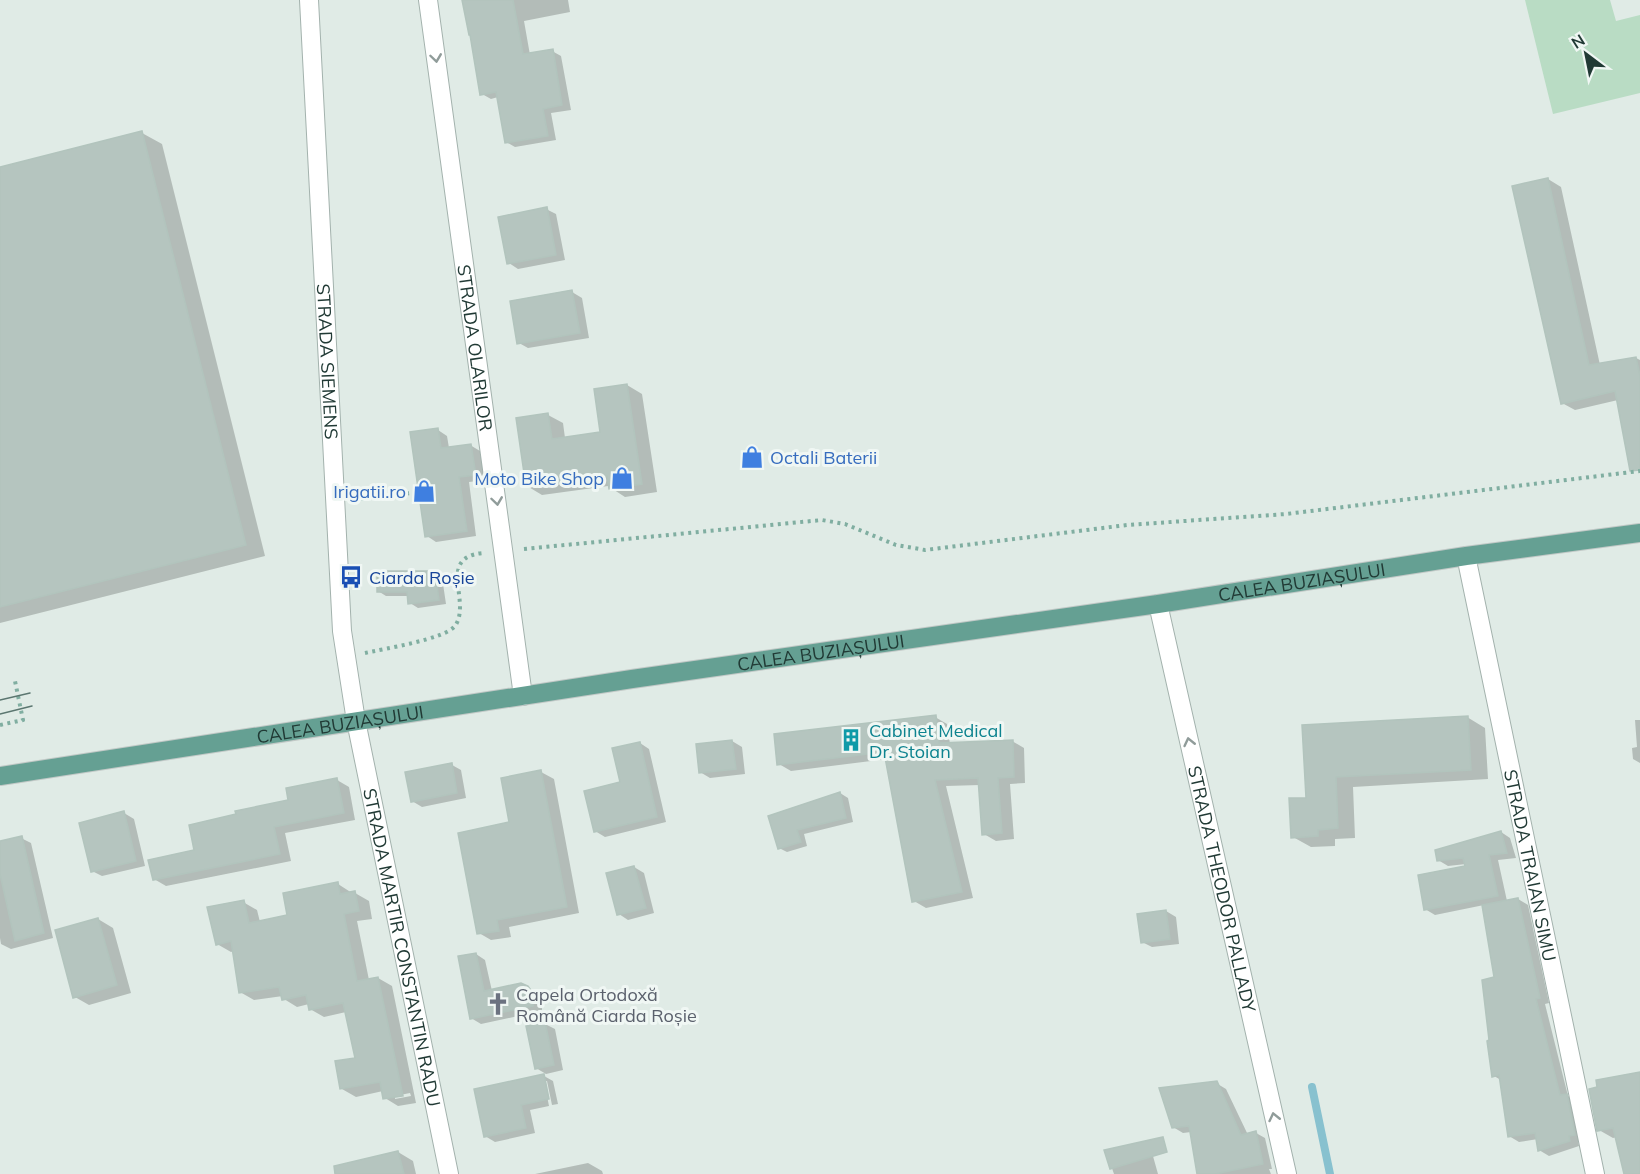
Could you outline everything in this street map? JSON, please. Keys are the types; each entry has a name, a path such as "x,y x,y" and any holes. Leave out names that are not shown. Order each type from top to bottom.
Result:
{"main road":[{"name":"CALEA BUZIAȘULUI","path":"0,776 523,696 1640,532"}],"street":[{"name":"STRADA SIEMENS","path":"309,0 342,632 356,721"},
{"name":"STRADA OLARILOR","path":"428,0 523,696"},
{"name":"STRADA TRAIAN SIMU","path":"1466,556 1595,1174"},
{"name":"STRADA THEODOR PALLADY","path":"1158,604 1287,1174"},
{"name":"STRADA MARTIR CONSTANTIN RADU","path":"356,721 449,1174"}],"path":[{"path":"367,652 442,636 455,626 459,613 458,571 462,561 472,554 822,520 845,524 896,546 925,550 1127,525 1286,514 1640,471"},
{"path":"335,503 419,492"},
{"path":"0,725 23,720 15,681"}],"green space":[{"path":"1525,0 1610,0 1616,21 1640,15 1640,93 1553,114"}],"building":[{"path":"462,0 513,0 523,54 553,49 562,105 543,109 548,136 505,143 496,92 480,95"},
{"path":"142,131 246,545 0,607 0,167"},
{"path":"1548,178 1589,365 1636,357 1640,376 1640,470 1630,471 1615,391 1561,404 1512,186"},
{"path":"547,207 556,255 507,264 498,217"},
{"path":"572,290 580,333 517,344 510,301"},
{"path":"627,384 642,484 609,489 607,476 526,487 516,418 548,413 552,439 600,432 594,389"},
{"path":"438,428 441,448 471,444 476,475 459,477 467,531 425,537 410,432"},
{"path":"377,571 435,571 439,600 408,604 407,592 377,592"},
{"path":"936,715 939,743 1013,740 1014,777 998,778 1002,833 982,835 978,778 935,780 962,892 912,902 884,752 777,765 774,734"},
{"path":"1468,716 1471,770 1336,777 1338,828 1318,830 1318,836 1291,838 1289,798 1306,798 1302,725"},
{"path":"732,740 736,769 699,773 696,744"},
{"path":"640,742 657,817 594,832 584,791 620,782 612,748"},
{"path":"452,763 457,793 411,802 405,772"},
{"path":"541,770 567,907 497,920 499,931 477,934 458,833 509,822 501,778"},
{"path":"337,778 344,813 274,827 280,854 153,880 148,860 194,850 189,825 236,814 235,811 288,800 286,788"},
{"path":"840,792 846,818 797,830 801,842 778,849 768,816"},
{"path":"124,811 136,861 91,872 79,823"},
{"path":"1501,831 1507,853 1489,855 1498,896 1424,910 1418,875 1465,866 1463,858 1437,861 1435,850"},
{"path":"22,836 44,933 15,941 0,874 0,841"},
{"path":"634,866 646,908 617,915 606,873"},
{"path":"338,882 340,894 355,891 359,911 344,914 357,981 378,977 403,1096 383,1099 380,1082 340,1089 335,1061 355,1058 343,1003 309,1010 306,995 282,1000 279,987 239,993 231,941 216,945 207,907 244,900 249,923 287,915 283,893"},
{"path":"1518,898 1540,998 1536,999 1560,1095 1567,1094 1575,1135 1569,1136 1570,1141 1538,1151 1535,1133 1508,1137 1499,1075 1492,1077 1482,980 1494,977 1482,905"},
{"path":"1166,910 1170,939 1141,943 1137,914"},
{"path":"98,918 117,985 73,998 55,930"},
{"name":"Capela Ortodoxă Română Ciarda Roșie","path":"476,953 484,991 521,983 528,986 533,993 533,1006 470,1019 458,956"},
{"path":"545,1022 554,1065 535,1069 526,1026"},
{"path":"1640,1072 1640,1174 1624,1174 1613,1128 1597,1131 1589,1089 1597,1087 1596,1080"},
{"path":"544,1074 549,1099 521,1105 526,1128 484,1137 474,1089"},
{"path":"1217,1081 1241,1135 1256,1131 1263,1164 1215,1174 1197,1174 1189,1126 1172,1128 1159,1088"},
{"path":"1163,1137 1167,1152 1110,1169 1104,1150"},
{"path":"398,1151 404,1174 335,1174 334,1166"}],"waterway":[{"path":"1312,1087 1330,1174"}],"tram line":[{"path":"0,700 30,693"},
{"path":"0,714 32,706"}],"place":[{"name":"Octali Baterii","path":"752,457"},
{"name":"Moto Bike Shop","path":"622,478"},
{"name":"Irigatii.ro","path":"424,491"},
{"name":"Ciarda Roșie","path":"351,577"},
{"name":"Cabinet Medical Dr. Stoian","path":"851,740"},
{"name":"Capela Ortodoxă Română Ciarda Roșie","path":"498,1004"}]}
